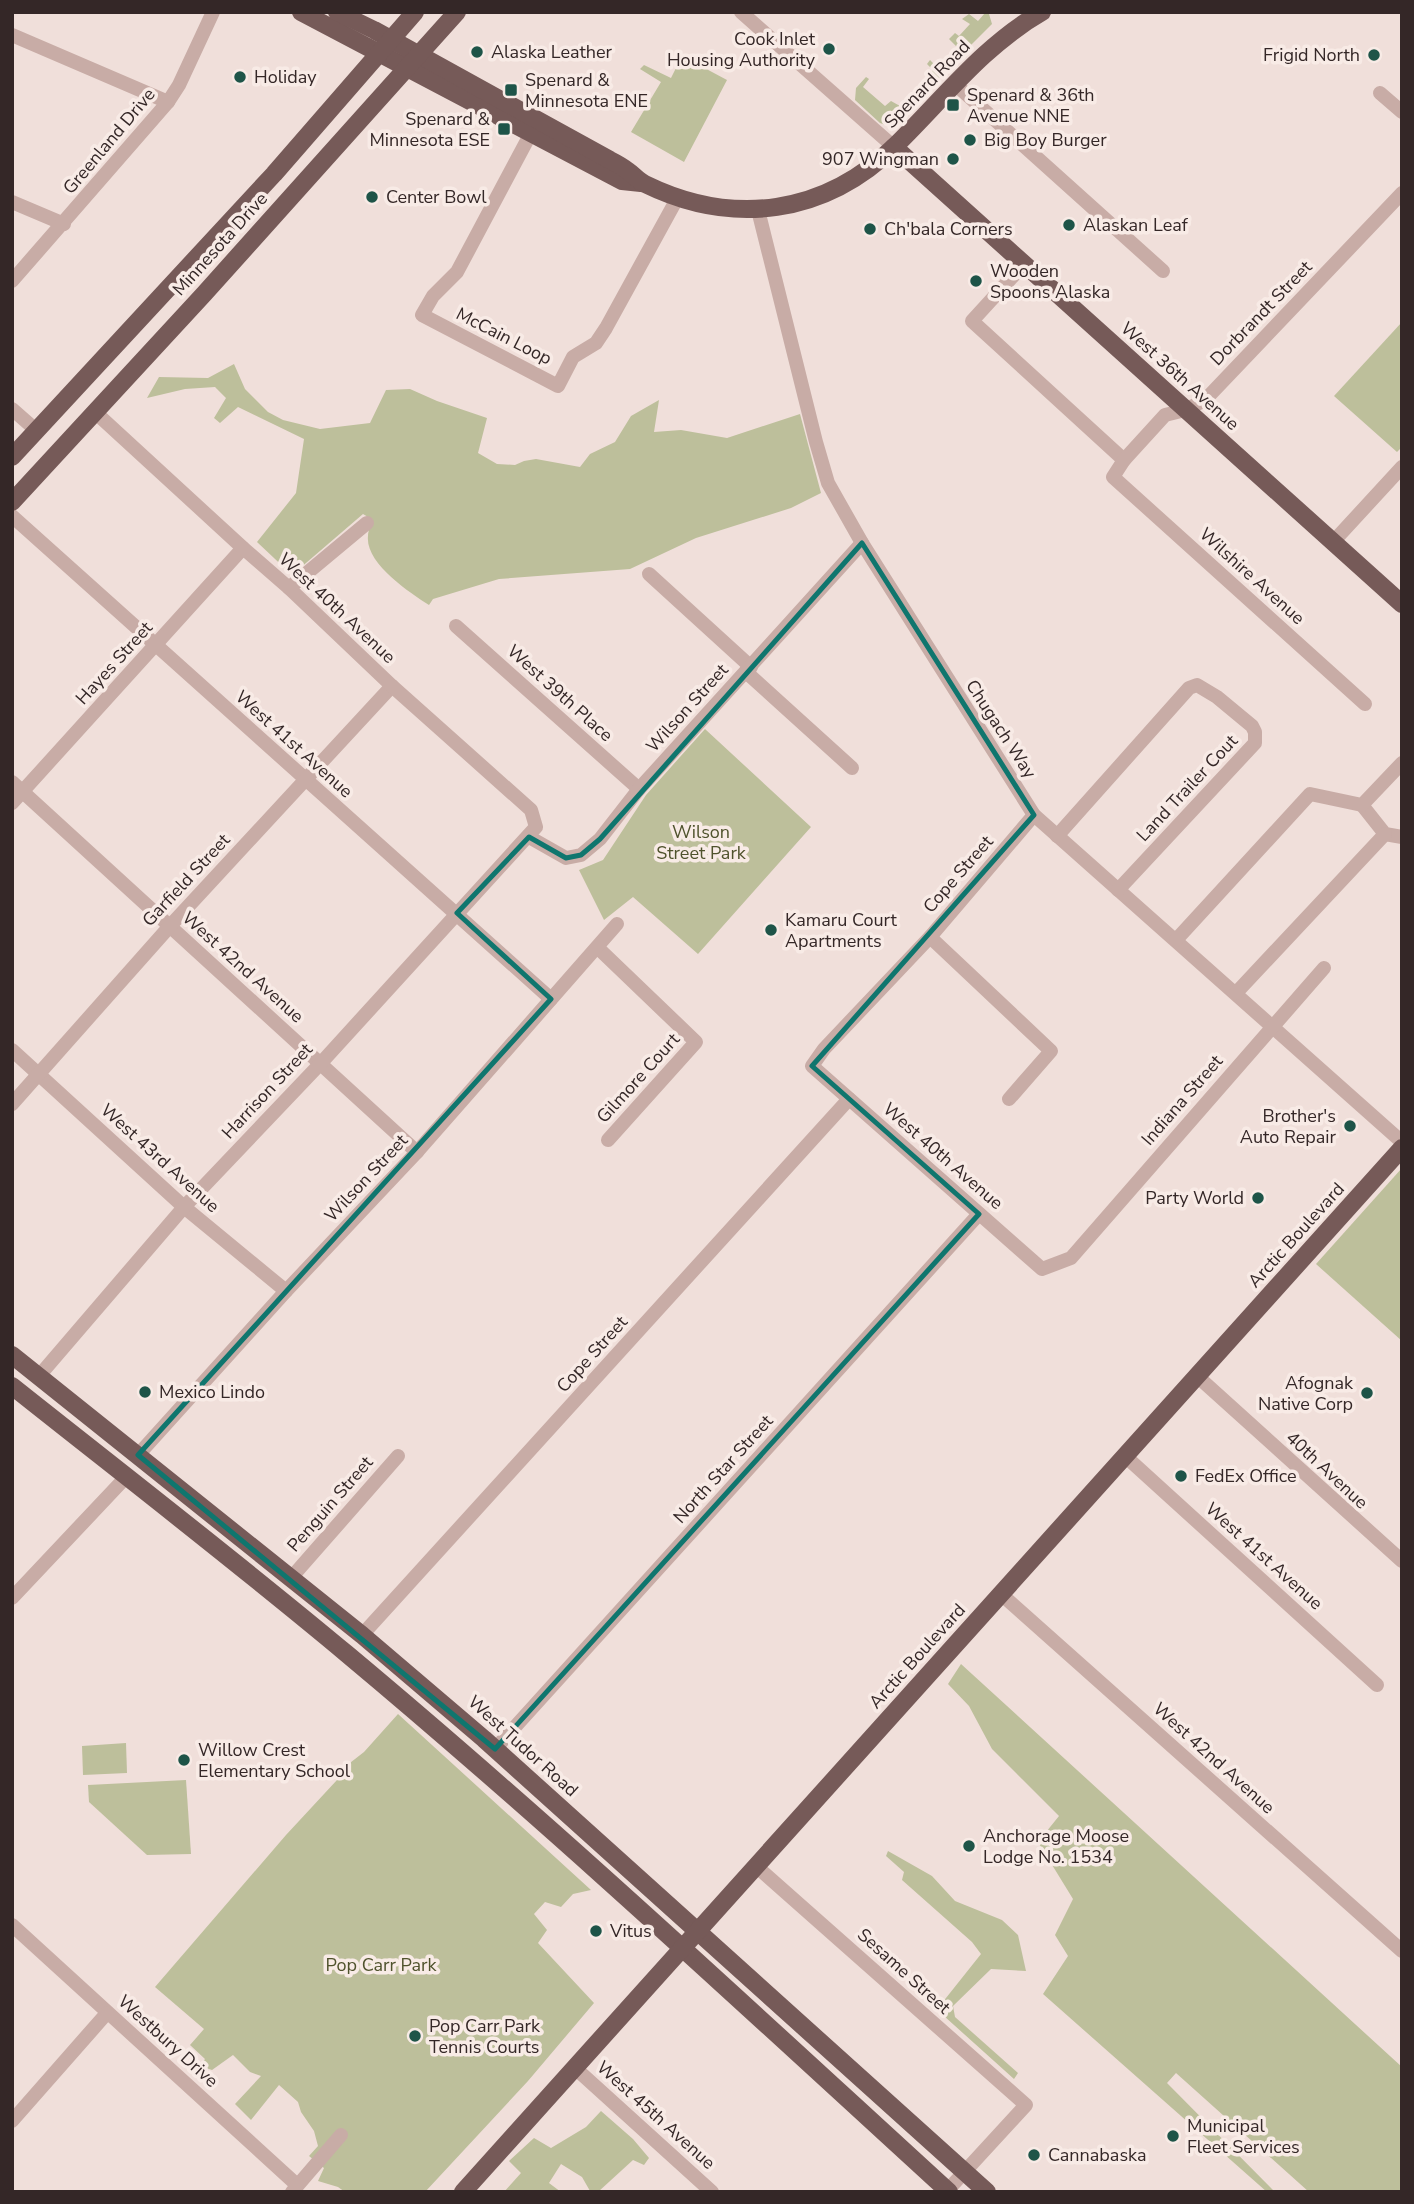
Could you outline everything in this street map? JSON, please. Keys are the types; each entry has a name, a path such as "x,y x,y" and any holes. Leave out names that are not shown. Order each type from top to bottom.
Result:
{"main road":[{"name":"Spenard Road","path":"300,12 413,61 610,160 628,170 641,183"},
{"name":"Spenard Road","path":"337,12 385,47"},
{"name":"Minnesota Drive","path":"12,457 274,174 415,12"},
{"name":"Minnesota Drive","path":"12,502 96,413 457,12"},
{"name":"Spenard Road","path":"413,61 531,134 622,181 641,183 678,197 730,210 758,210 786,206 821,195 862,173 894,148 992,47 1042,12"},
{"name":"West 36th Avenue","path":"894,148 1402,604"},
{"name":"Arctic Boulevard","path":"463,2192 1402,1149"},
{"name":"West Tudor Road","path":"12,1355 362,1635 495,1749 987,2192"},
{"path":"12,1386 357,1662 682,1948 948,2191"},
{"path":"28,1398 41,1401 100,1447 126,1461 138,1455"},
{"path":"127,1476 140,1478 205,1528 220,1535 237,1534"}],"street":[{"name":"Greenland Drive","path":"12,281 168,102 179,85 213,12"},
{"name":"West 36th Avenue","path":"741,12 894,148"},
{"path":"12,35 168,102"},
{"path":"955,84 1163,271"},
{"path":"1380,93 1402,112"},
{"name":"McCain Loop","path":"531,134 457,272 433,296 422,316 558,386 573,357 596,343 606,328 678,197"},
{"name":"Dorbrandt Street","path":"1113,477 1124,460 1165,415 1185,410 1205,400 1402,193"},
{"path":"12,202 64,224"},
{"name":"Chugach Way","path":"758,210 828,482 862,543 1034,815 1402,1142"},
{"path":"1024,264 972,321 1124,460"},
{"path":"12,409 37,431"},
{"name":"West 40th Avenue","path":"96,413 289,588 392,687 531,810 536,827 528,837"},
{"path":"1333,542 1402,467"},
{"name":"Wilshire Avenue","path":"1113,477 1365,704"},
{"name":"West 41st Avenue","path":"12,516 551,999"},
{"path":"289,588 367,523"},
{"name":"Wilson Street","path":"528,837 566,858 581,855 600,839 639,789 862,543"},
{"name":"Hayes Street","path":"12,803 17,787 156,645 243,548"},
{"path":"649,573 852,768"},
{"name":"West 39th Place","path":"456,626 639,789"},
{"name":"Land Trailer Cout","path":"1057,836 1188,688 1196,685 1217,697 1252,726 1255,743 1118,890"},
{"name":"Garfield Street","path":"12,1104 170,926 392,687"},
{"path":"1362,805 1402,763"},
{"name":"West 42nd Avenue","path":"17,787 417,1152"},
{"path":"1176,940 1310,794 1362,805 1385,834 1402,837"},
{"name":"Cope Street","path":"824,1049 930,937 1034,815"},
{"path":"1236,993 1385,834"},
{"name":"Harrison Street","path":"39,1376 184,1208 528,837"},
{"name":"Wilson Street","path":"138,1455 417,1152 617,924"},
{"path":"930,937 1051,1051 1009,1099"},
{"name":"Gilmore Court","path":"598,948 696,1042 608,1140"},
{"name":"Indiana Street","path":"1071,1258 1324,968"},
{"name":"West 40th Avenue","path":"824,1049 812,1066 1042,1269 1071,1258"},
{"name":"West 43rd Avenue","path":"12,1050 184,1208 286,1292"},
{"name":"Cope Street","path":"362,1635 849,1099"},
{"name":"North Star Street","path":"495,1749 979,1214"},
{"name":"40th Avenue","path":"1197,1376 1402,1561"},
{"name":"Penguin Street","path":"291,1578 398,1456"},
{"name":"West 41st Avenue","path":"1125,1456 1377,1685"},
{"path":"12,1598 127,1476"},
{"name":"West 42nd Avenue","path":"1001,1594 1402,1951"},
{"name":"Sesame Street","path":"756,1866 1026,2105 964,2172"},
{"name":"Westbury Drive","path":"12,1925 181,2077 295,2189"},
{"path":"12,2121 107,2013"},
{"name":"West 45th Avenue","path":"575,2067 712,2192"},
{"path":"295,2189 341,2136"},
{"path":"948,2191 964,2172"}],"highlighted area":[{"path":"862,543 1034,815 812,1066 979,1214 495,1749 138,1455 551,999 457,913 529,837 566,858 581,855 600,839"}],"green space":[{"path":"985,13 989,14 992,24 963,53 949,39 955,33 959,36 970,24 962,19 969,14 978,21"},
{"path":"682,56 727,80 684,162 631,132 661,82 640,69 644,65 671,78"},
{"path":"930,60 939,69 941,76 888,126 880,123 855,100 856,88 866,77 869,79 863,87 885,106 891,101 900,106 933,70 927,64"},
{"path":"1402,322 1402,447 1397,452 1334,396"},
{"path":"234,364 245,389 268,412 283,420 320,429 370,423 386,390 410,389 487,418 478,453 497,464 515,465 536,459 580,467 590,454 615,442 631,416 659,400 654,432 681,430 727,438 800,414 821,493 791,508 696,538 630,569 499,579 433,599 429,605 390,576 373,556 368,536 373,520 363,514 292,575 257,542 296,493 304,439 238,407 220,423 214,418 226,398 215,387 185,389 147,398 159,377 208,378"},
{"name":"Wilson Street Park","path":"705,729 811,827 698,954 633,897 604,920 579,870 603,860 646,795"},
{"path":"1402,1168 1402,1341 1316,1264"},
{"path":"961,1664 1402,2067 1402,2192 1309,2192 1176,2073 1167,2083 1275,2192 1267,2192 1043,1994 1068,1956 1055,1935 1073,1899 1038,1842 1059,1816 992,1749 969,1706 948,1684"},
{"name":"Pop Carr Park","path":"398,1714 591,1890 573,1894 561,1907 545,1902 534,1914 547,1930 538,1943 594,2003 528,2081 425,2192 345,2192 318,2181 324,2168 309,2156 318,2146 314,2131 301,2112 298,2102 279,2085 251,2120 235,2104 261,2076 250,2072 233,2055 212,2070 200,2066 205,2059 190,2045 204,2029 155,1987 337,1780 346,1766 364,1752"},
{"path":"126,1743 127,1773 83,1775 82,1746"},
{"path":"186,1780 191,1854 147,1855 89,1802 88,1785"},
{"path":"888,1851 932,1876 955,1901 1002,1920 1018,1935 1026,1971 991,1969 953,2006 955,2017 1018,2073 1014,2079 934,2007 942,2003 981,1954 972,1942 902,1880 904,1872 886,1856"},
{"path":"601,2111 633,2139 649,2158 644,2165 633,2160 598,2192 590,2191 582,2177 561,2164 549,2183 561,2192 504,2192 521,2173 509,2161 534,2138 551,2148 586,2127"}],"place":[{"name":"Cook Inlet Housing Authority","path":"829,49"},
{"name":"Alaska Leather","path":"477,52"},
{"name":"Frigid North","path":"1374,55"},
{"name":"Holiday","path":"240,77"},
{"name":"Spenard & Minnesota ENE","path":"511,90"},
{"name":"Spenard & 36th Avenue NNE","path":"953,105"},
{"name":"Spenard & Minnesota ESE","path":"504,129"},
{"name":"Big Boy Burger","path":"970,140"},
{"name":"907 Wingman","path":"953,159"},
{"name":"Center Bowl","path":"372,197"},
{"name":"Alaskan Leaf","path":"1069,225"},
{"name":"Ch'bala Corners","path":"870,229"},
{"name":"Wooden Spoons Alaska","path":"976,281"},
{"name":"Kamaru Court Apartments","path":"771,930"},
{"name":"Brother's Auto Repair","path":"1350,1126"},
{"name":"Party World","path":"1258,1198"},
{"name":"Mexico Lindo","path":"145,1392"},
{"name":"Afognak Native Corp","path":"1367,1393"},
{"name":"FedEx Office","path":"1181,1476"},
{"name":"Willow Crest Elementary School","path":"184,1760"},
{"name":"Anchorage Moose Lodge No. 1534","path":"969,1846"},
{"name":"Vitus","path":"596,1931"},
{"name":"Pop Carr Park Tennis Courts","path":"415,2036"},
{"name":"Municipal Fleet Services","path":"1173,2136"},
{"name":"Cannabaska","path":"1034,2155"}]}
